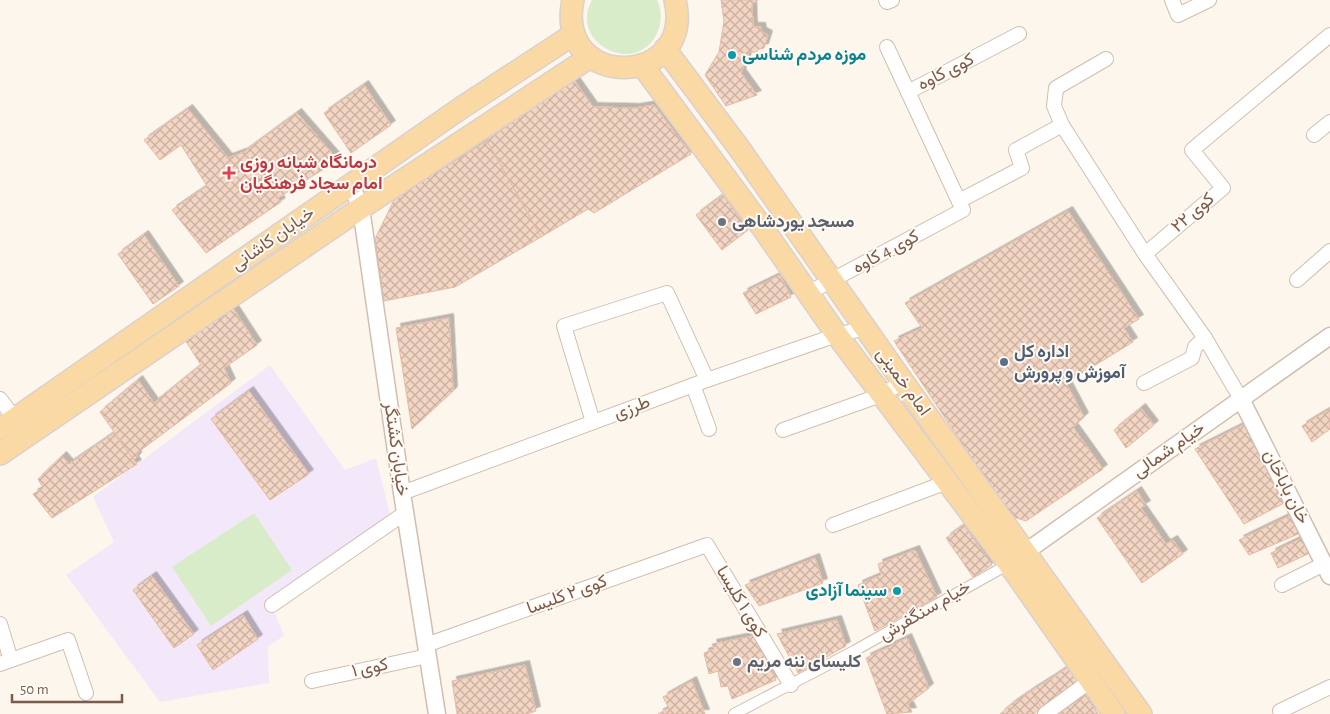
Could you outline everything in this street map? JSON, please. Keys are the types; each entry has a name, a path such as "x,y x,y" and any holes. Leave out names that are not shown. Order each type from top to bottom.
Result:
{"main road":[{"path":"573,0 570,17 574,34 590,57 602,64 615,68 629,69 642,66 655,59 665,49 672,38 676,24 675,0"},
{"name":"خیابان کاشانی","path":"7,424 461,108 574,34"},
{"name":"امام خمینی","path":"665,49 833,280 903,382 1017,558 1090,681 1114,714"},
{"path":"0,454 361,208 590,57"},
{"name":"امام خمینی","path":"642,66 837,335 947,482 1017,558 1141,714"}],"street":[{"path":"886,0 887,2 892,0"},
{"path":"1172,0 1178,15 1209,0"},
{"name":"کوی کاوه","path":"961,206 908,92 1019,34"},
{"name":"کوی ۲۲","path":"1145,254 1222,188 1192,150 1330,35"},
{"path":"887,48 908,92"},
{"path":"1106,59 1056,88 1054,106 1062,125 1145,254 1205,338 1241,399"},
{"path":"1314,135 1330,122"},
{"name":"کوی 4 کاوه","path":"808,293 961,206 1022,168 1016,150 1062,125"},
{"name":"خیابان کشتگر","path":"351,185 361,208 405,513 437,714"},
{"path":"1297,280 1330,251"},
{"path":"593,422 564,326 667,293 707,380"},
{"name":"طرزی","path":"402,493 707,380 837,335 865,328"},
{"name":"خیام شمالی","path":"1017,558 1330,336"},
{"path":"1144,382 1192,358 1195,347 1205,338"},
{"path":"783,430 881,395 903,382"},
{"path":"693,385 709,428"},
{"path":"0,399 7,424"},
{"name":"خان باباخان","path":"1241,399 1327,570"},
{"path":"833,525 947,482"},
{"path":"272,605 405,513"},
{"name":"کوی ۲ کلیسا","path":"427,650 707,545"},
{"name":"کوی ۱ کلیسا","path":"707,545 791,685"},
{"name":"خیام سنگفرش","path":"734,714 791,685 1017,558"},
{"path":"1282,585 1327,570"},
{"path":"0,624 6,662 68,640 86,693"},
{"name":"کوی ۱","path":"312,681 427,650"},
{"path":"1045,714 1090,681"},
{"path":"1280,711 1330,687"}],"shaded area":[{"path":"270,365 345,470 376,458 392,522 272,605 284,636 268,646 269,683 160,702 66,575 114,542 93,497"}],"green space":[{"path":"592,0 657,0 661,16 657,33 647,46 635,53 621,54 608,49 597,41 589,30 587,16"},
{"path":"254,513 292,570 211,626 172,567"}],"building":[{"name":"موزه مردم شناسی","path":"721,0 758,0 752,4 753,27 761,27 762,32 768,35 764,48 756,52 749,52 741,73 757,95 726,106 705,75 719,52 724,21"},
{"path":"572,77 593,107 635,108 654,105 691,154 594,213 588,209 541,237 487,141"},
{"path":"364,85 391,125 351,153 324,113"},
{"name":"درمانگاه شبانه روزی امام سجاد فرهنگیان","path":"188,109 228,158 244,152 281,202 206,253 172,210 207,186 181,145 160,160 144,140"},
{"path":"297,113 338,160 278,198 244,152"},
{"path":"487,141 541,237 455,287 384,301 375,239 395,198"},
{"name":"مسجد یوردشاهی","path":"723,195 748,230 722,250 696,215"},
{"name":"اداره کل آموزش و پرورش","path":"1068,211 1139,319 1124,328 1133,342 1066,383 1084,417 1073,427 1103,469 1026,521 1010,516 894,341 922,328 905,303"},
{"path":"144,235 179,286 153,304 118,254"},
{"path":"780,275 791,297 756,314 743,293"},
{"path":"231,305 257,345 224,368 231,383 137,453 137,457 134,460 100,412 138,380 154,403 201,365 185,340"},
{"path":"449,318 453,391 412,429 396,328"},
{"path":"249,391 309,474 270,500 211,419"},
{"path":"1141,408 1154,425 1126,448 1114,430"},
{"path":"1330,409 1330,429 1312,442 1302,426"},
{"path":"1247,423 1288,501 1244,524 1195,449"},
{"path":"114,433 137,464 52,518 33,494 43,488 38,479 62,456 69,464"},
{"path":"1137,491 1146,505 1141,508 1166,544 1173,540 1183,554 1142,583 1097,518"},
{"path":"1295,513 1303,532 1249,555 1239,540"},
{"path":"964,525 992,565 973,577 946,538"},
{"path":"1306,536 1312,552 1278,568 1271,553"},
{"name":"سینما آزادی","path":"915,550 937,597 875,631 858,585 881,575 878,564"},
{"path":"815,558 823,583 759,606 745,585"},
{"path":"152,576 194,634 174,648 133,590"},
{"path":"243,615 258,639 213,670 197,645"},
{"path":"837,620 846,646 798,673 777,634"},
{"name":"کلیسای ننه مریم","path":"757,635 776,680 732,699 728,686 721,687 718,671 709,674 704,653 714,649 712,644"},
{"path":"907,638 929,688 908,704 912,712 887,714 866,658"},
{"path":"525,665 536,711 527,714 457,714 452,681"},
{"path":"1068,667 1081,683 1062,695 1050,679"},
{"path":"1050,679 1062,695 1041,708 1031,691"},
{"path":"692,681 705,714 672,714 663,697"},
{"path":"1031,691 1041,708 1034,714 1019,714 1012,704"},
{"path":"1085,695 1098,714 1058,714"},
{"path":"1012,704 1019,714 1000,714"},
{"path":"669,708 672,714 658,714"}],"place":[{"name":"موزه مردم شناسی","path":"732,55"},
{"name":"درمانگاه شبانه روزی امام سجاد فرهنگیان","path":"229,173"},
{"name":"مسجد یوردشاهی","path":"722,222"},
{"name":"اداره کل آموزش و پرورش","path":"1004,362"},
{"name":"سینما آزادی","path":"897,591"},
{"name":"کلیسای ننه مریم","path":"737,662"}]}
